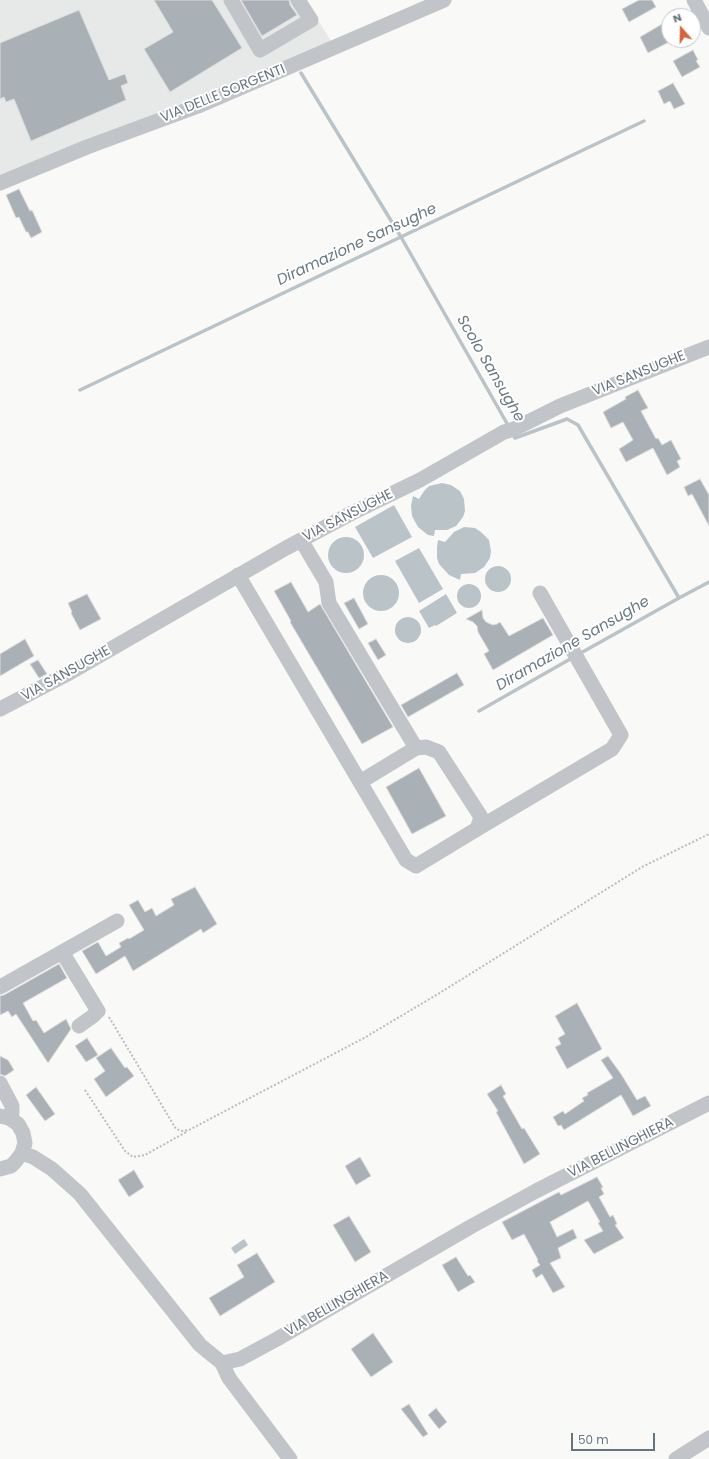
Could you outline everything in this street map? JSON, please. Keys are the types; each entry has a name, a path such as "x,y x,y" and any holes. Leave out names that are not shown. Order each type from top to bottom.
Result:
{"street":[{"path":"231,0 260,50 310,20 298,0"},
{"name":"VIA DELLE SORGENTI","path":"0,182 87,147 198,106 444,0"},
{"path":"694,0 709,28"},
{"name":"VIA SANSUGHE","path":"0,710 70,672 301,540 420,480 509,430 560,406 709,347"},
{"path":"301,540 326,582 329,603 416,748"},
{"path":"238,575 406,860 416,866 612,750 620,734 540,593"},
{"path":"360,782 416,748 426,748 439,752 481,817 477,829"},
{"path":"0,987 117,921"},
{"path":"62,952 98,1011 79,1026"},
{"path":"0,1083 12,1106 12,1113 5,1117"},
{"name":"VIA BELLINGHIERA","path":"222,1363 240,1358 277,1339 478,1222 709,1103"},
{"path":"0,1169 11,1166 16,1162 22,1153 25,1143 23,1133 18,1124 5,1117"},
{"path":"22,1153 33,1157 52,1169 80,1194 200,1345 222,1363 229,1378 290,1459"},
{"path":"676,1459 709,1438"}],"path":[{"path":"85,1090 125,1151 133,1157 145,1155 189,1130 364,1038 438,994 642,867 709,834"},
{"path":"98,1011 106,1012 176,1129 189,1130"}],"shaded area":[{"path":"0,0 305,0 335,47 0,189"},
{"path":"442,483 451,485 460,491 464,499 465,511 463,517 456,526 447,530 435,530 434,536 428,535 418,527 412,516 411,506 413,496 419,499 429,486"},
{"path":"394,505 412,537 373,558 355,527"},
{"path":"464,527 475,528 481,532 489,540 491,551 490,558 484,567 475,573 461,574 460,580 449,575 439,564 437,558 437,547 438,540 445,542 454,532"},
{"path":"350,537 359,542 363,548 363,562 359,568 350,573 342,573 333,568 329,562 328,551 333,542 339,538"},
{"path":"419,548 443,589 419,603 395,561"},
{"path":"498,566 507,570 511,579 507,588 498,592 489,588 485,579 489,570"},
{"path":"378,575 384,575 394,580 399,593 394,606 384,611 378,611 368,606 363,596 363,590 368,580"},
{"path":"469,584 478,587 481,596 478,605 469,608 460,605 457,596 460,587"},
{"path":"446,594 457,613 436,626 435,625 429,628 419,611"},
{"path":"408,617 417,621 421,630 417,639 408,643 399,639 395,630 399,621"},
{"path":"244,1239 248,1245 235,1254 231,1248"}],"building":[{"path":"154,0 212,0 242,48 170,92 144,49 173,32"},
{"path":"241,0 289,0 290,5 297,15 262,36"},
{"path":"639,0 652,0 656,7 629,22 622,9"},
{"path":"79,10 109,80 125,74 128,83 121,86 126,100 31,141 14,99 6,102 4,97 0,99 0,43"},
{"path":"661,25 661,46 648,53 640,37"},
{"path":"693,50 698,60 696,61 700,67 682,77 673,61"},
{"path":"673,83 685,104 674,109 670,101 664,104 658,91"},
{"path":"19,189 30,211 32,210 42,232 31,238 28,232 26,232 19,217 16,218 6,195"},
{"path":"638,390 648,408 641,411 656,439 658,438 662,445 671,440 681,459 677,461 680,467 667,475 653,448 626,462 619,449 633,440 623,422 611,428 603,412 626,399 625,397"},
{"path":"700,479 709,495 709,526 692,494 688,496 684,487"},
{"path":"291,582 308,612 320,604 393,727 362,744 290,622 291,621 274,591"},
{"path":"87,594 101,619 80,630 71,613 72,612 68,603"},
{"path":"354,598 368,624 359,629 344,603"},
{"path":"482,610 483,618 486,622 493,625 500,622 509,636 543,618 553,635 493,670 484,654 489,651 478,632 477,626 473,622 466,619"},
{"path":"25,639 34,656 0,676 0,654"},
{"path":"376,639 386,655 378,660 368,643"},
{"path":"38,660 47,674 39,678 30,664"},
{"path":"457,673 464,685 408,717 401,705"},
{"path":"419,768 446,816 412,834 386,787"},
{"path":"195,887 217,924 203,933 201,929 133,971 125,956 96,974 82,951 98,942 106,956 121,947 119,943 144,930 129,905 138,900 145,912 152,908 156,916 174,905 171,899"},
{"path":"59,964 67,978 23,1003 33,1021 36,1020 44,1033 66,1019 71,1029 48,1063 16,1014 12,1017 8,1011 0,1015 0,996"},
{"path":"577,1003 602,1049 567,1069 555,1047 561,1044 558,1038 565,1034 555,1016"},
{"path":"87,1038 98,1055 86,1062 75,1046"},
{"path":"111,1048 125,1068 127,1067 134,1076 106,1097 94,1079 105,1071 96,1058"},
{"path":"0,1056 8,1060 14,1070 5,1076 0,1074"},
{"path":"608,1056 637,1100 645,1096 651,1106 633,1116 621,1095 564,1130 561,1125 558,1126 553,1117 563,1111 565,1114 584,1101 582,1098 588,1095 587,1093 613,1078 601,1060"},
{"path":"501,1085 506,1094 503,1096 522,1129 524,1128 540,1154 524,1164 496,1112 498,1111 487,1094"},
{"path":"36,1087 55,1114 45,1121 26,1095"},
{"path":"360,1157 371,1176 356,1185 345,1166"},
{"path":"134,1170 144,1187 129,1197 118,1180"},
{"path":"597,1177 603,1187 601,1188 604,1194 599,1197 610,1217 613,1215 617,1224 615,1225 624,1238 594,1254 584,1240 603,1231 598,1223 600,1222 588,1201 550,1222 557,1237 573,1229 577,1238 558,1248 561,1258 550,1263 565,1287 553,1293 542,1274 536,1278 532,1270 540,1265 524,1234 512,1240 502,1222 559,1192 561,1195"},
{"path":"349,1216 371,1252 355,1262 333,1225"},
{"path":"257,1253 275,1282 220,1316 209,1298 244,1277 237,1265"},
{"path":"456,1257 468,1276 470,1275 475,1282 458,1292 442,1265"},
{"path":"373,1333 393,1362 371,1377 351,1349"},
{"path":"409,1404 428,1434 423,1437 401,1409"},
{"path":"436,1408 447,1422 439,1429 428,1415"}],"waterway":[{"name":"Scolo Sansughe","path":"301,73 401,237 509,427"},
{"name":"Diramazione Sansughe","path":"80,390 644,121"},
{"name":"Scolo Sansughe","path":"512,433 515,438 567,419 578,425 679,598 709,582"},
{"name":"Diramazione Sansughe","path":"579,654 679,598"},
{"name":"Diramazione Sansughe","path":"479,711 572,658"}]}
